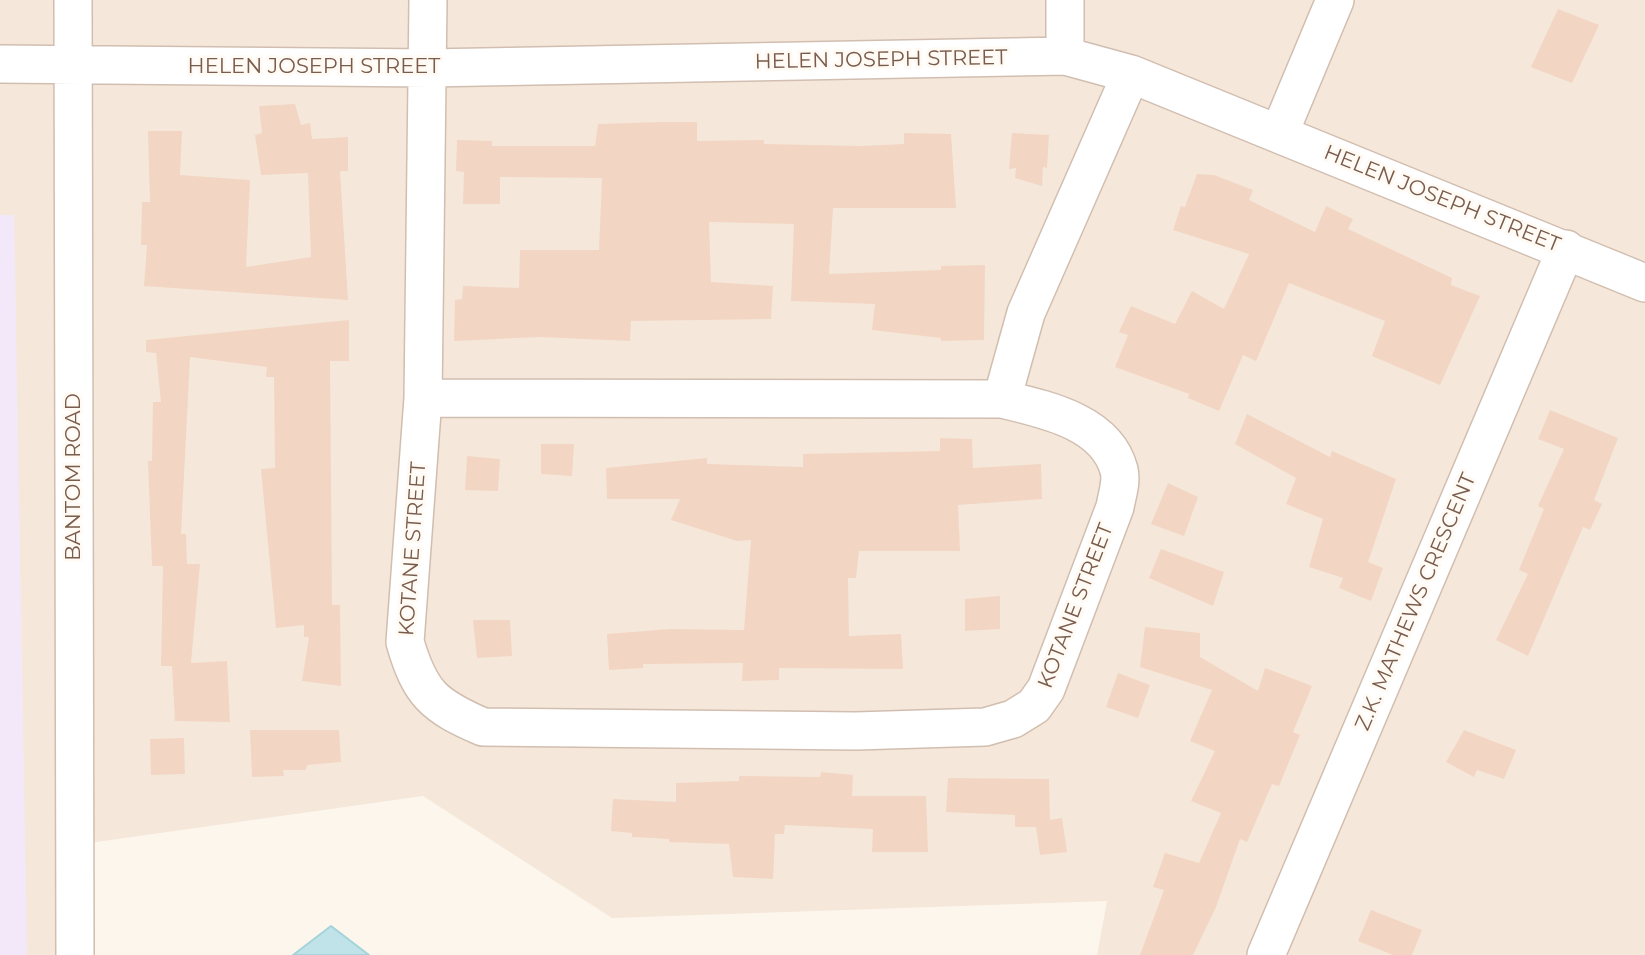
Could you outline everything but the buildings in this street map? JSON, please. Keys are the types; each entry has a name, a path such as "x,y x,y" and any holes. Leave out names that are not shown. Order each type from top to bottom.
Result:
{"street":[{"name":"BANTOM ROAD","path":"74,0 75,955"},
{"name":"KOTANE STREET","path":"423,398 1002,399 1080,424 1106,447 1120,471 1115,507 1046,689 1034,706 1013,719 985,727 856,732 483,727 448,712 428,696 415,676 405,642 423,398 428,0"},
{"path":"1065,0 1065,56"},
{"path":"1279,134 1335,0"},
{"name":"HELEN JOSEPH STREET","path":"0,64 429,68 1065,56 1131,74 1645,283"},
{"path":"1002,399 1026,313 1131,74"},
{"name":"Z.K. MATHEWS CRESCENT","path":"1266,955 1566,249"}],"shaded area":[{"path":"0,0 1645,0 1645,955 1097,955 1107,901 612,918 423,796 75,845 75,955 0,955"},
{"path":"0,215 14,215 27,955 0,955"}],"water":[{"path":"331,926 369,955 293,955"}]}
